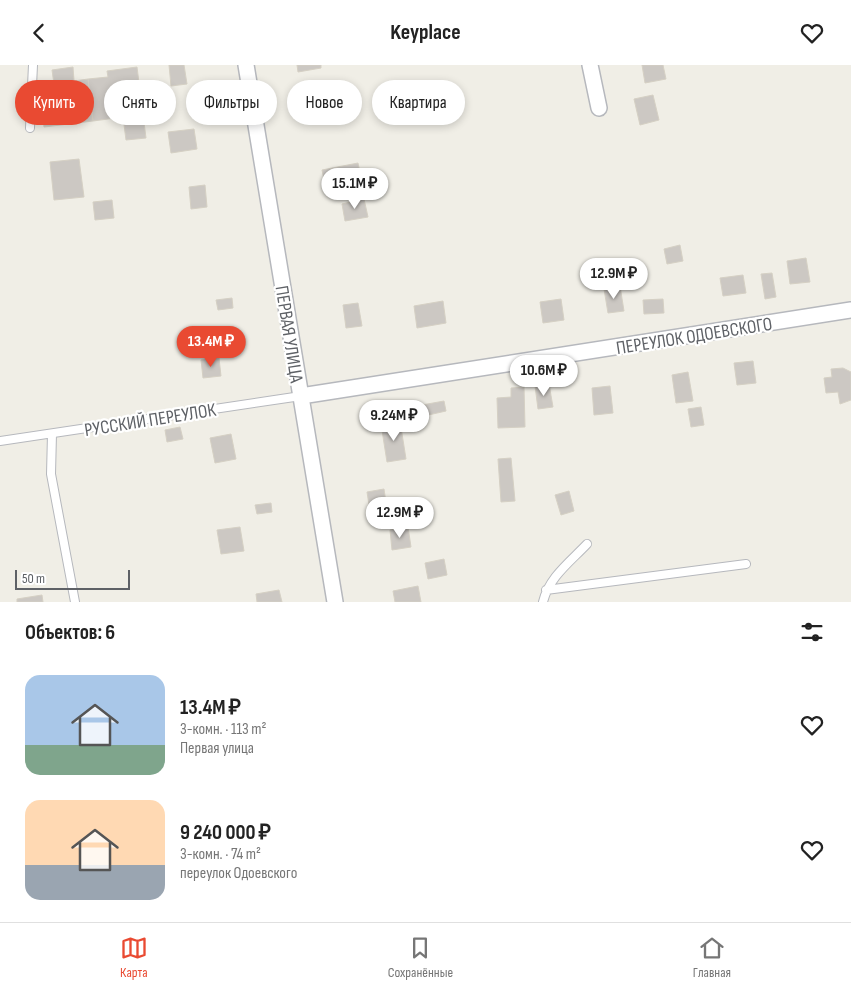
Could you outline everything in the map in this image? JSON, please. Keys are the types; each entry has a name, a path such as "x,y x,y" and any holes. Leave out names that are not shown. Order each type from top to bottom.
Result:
{"street":[{"name":"ПЕРВАЯ УЛИЦА","path":"246,65 335,602"},
{"path":"590,65 599,108"},
{"name":"ПЕРЕУЛОК ОДОЕВСКОГО","path":"301,396 851,311"}],"lane":[{"path":"30,128 34,65"},
{"name":"РУССКИЙ ПЕРЕУЛОК","path":"0,441 301,396"},
{"path":"52,434 51,474 75,602"},
{"path":"543,602 546,590 558,573 587,545"},
{"path":"546,590 746,565"}],"building":[{"path":"169,65 184,65 186,84 176,85 176,80 170,80"},
{"path":"297,65 321,65 321,68 298,72"},
{"path":"642,65 663,65 666,79 645,83"},
{"path":"73,67 74,80 53,80 52,70"},
{"path":"137,67 139,80 104,80 104,120 94,121 94,80 88,79 108,77 107,71"},
{"path":"653,95 659,120 640,125 634,99"},
{"path":"44,125 60,125 44,127"},
{"path":"124,125 144,125 146,138 126,140"},
{"path":"194,129 197,149 171,153 168,132"},
{"path":"79,159 84,197 54,200 50,162"},
{"path":"358,163 363,187 327,194 322,170"},
{"path":"205,185 207,207 191,209 189,187"},
{"path":"364,199 368,217 345,221 342,204"},
{"path":"112,200 114,218 95,220 93,202"},
{"path":"680,245 683,261 667,264 664,249"},
{"path":"806,258 810,282 790,284 787,261"},
{"path":"772,273 776,297 765,299 761,274"},
{"path":"743,275 746,293 723,296 720,278"},
{"path":"620,286 624,311 608,313 604,289"},
{"path":"232,298 233,308 218,310 216,300"},
{"path":"561,299 564,320 543,323 540,302"},
{"path":"663,299 664,313 644,314 643,300"},
{"path":"443,301 446,323 417,328 414,306"},
{"path":"358,303 362,326 346,328 343,305"},
{"path":"219,358 221,376 203,378 201,360"},
{"path":"753,361 756,383 737,385 734,363"},
{"path":"843,368 851,372 851,400 840,404 838,392 826,393 824,378 832,377 831,369"},
{"path":"688,372 693,401 676,403 672,375"},
{"path":"549,384 553,407 538,409 535,386"},
{"path":"610,386 613,413 594,415 592,388"},
{"path":"524,387 525,427 498,428 497,398 511,397 511,388"},
{"path":"444,401 446,411 424,416 422,405"},
{"path":"701,407 704,425 691,427 688,409"},
{"path":"400,421 406,459 387,462 381,424"},
{"path":"180,427 183,439 167,442 165,430"},
{"path":"231,434 236,459 215,463 210,438"},
{"path":"511,458 515,501 501,502 498,459"},
{"path":"384,489 388,516 371,518 367,492"},
{"path":"569,491 574,511 561,515 555,495"},
{"path":"271,503 272,512 257,514 255,505"},
{"path":"240,527 244,551 221,554 217,530"},
{"path":"408,527 411,547 392,550 390,530"},
{"path":"444,559 447,575 428,579 425,563"},
{"path":"418,586 421,602 395,602 393,591"},
{"path":"279,590 282,602 257,602 256,594"},
{"path":"42,595 43,602 17,602 17,599"}]}
